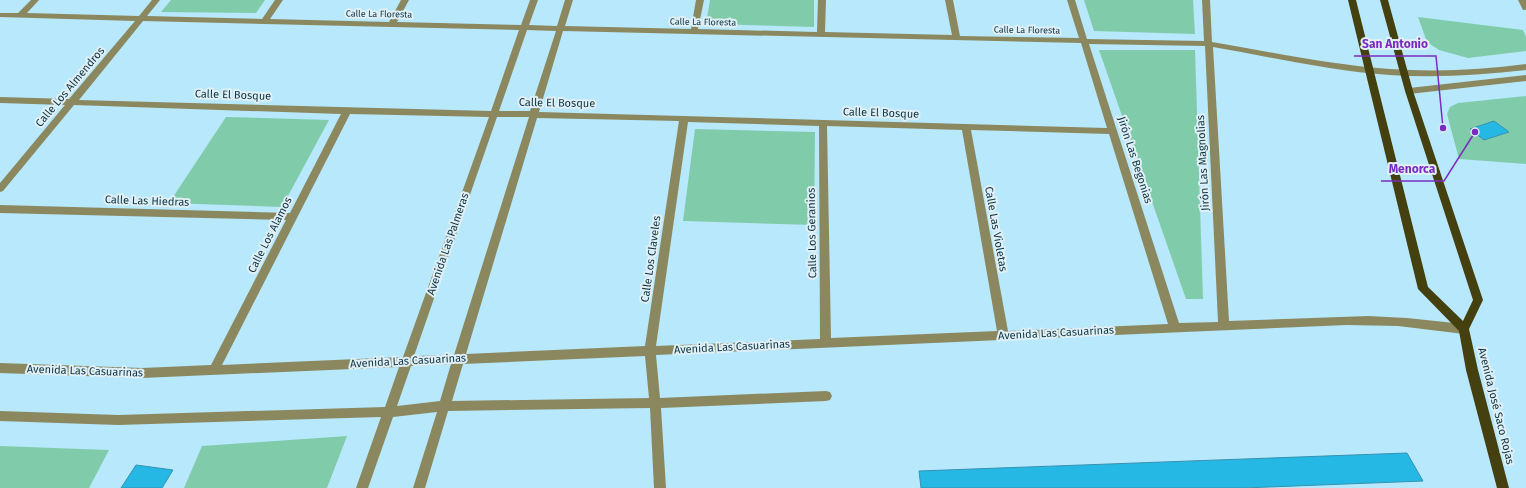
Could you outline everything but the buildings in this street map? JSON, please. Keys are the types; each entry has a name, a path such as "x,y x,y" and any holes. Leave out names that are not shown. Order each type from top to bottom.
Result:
{"main road":[{"path":"1352,0 1368,70 1407,218 1423,289 1464,330 1478,300 1409,91 1384,0"},
{"name":"Avenida José Saco Rojas","path":"1464,330 1472,370 1503,488"}],"street":[{"path":"20,15 35,0"},
{"name":"Calle Los Almendros","path":"0,189 156,0"},
{"path":"265,21 279,0"},
{"path":"392,24 405,0"},
{"name":"Avenida Las Palmeras","path":"362,488 534,0"},
{"path":"419,488 569,0"},
{"path":"694,32 700,0"},
{"path":"821,35 822,0"},
{"path":"949,0 956,38"},
{"name":"Jirón Las Begonias","path":"1071,0 1175,328"},
{"name":"Jirón Las Magnolias","path":"1206,0 1224,326"},
{"path":"1522,0 1526,8"},
{"name":"Calle La Floresta","path":"0,15 1209,44 1368,70 1404,73 1482,73 1526,67"},
{"path":"1409,91 1526,78"},
{"name":"Calle El Bosque","path":"0,100 347,111 1113,131"},
{"name":"Calle Los Alamos","path":"214,370 347,111"},
{"name":"Calle Los Claveles","path":"660,488 655,403 650,351 684,119"},
{"name":"Calle Los Geranios","path":"823,123 826,343"},
{"name":"Calle Las Violetas","path":"966,127 1003,335"},
{"name":"Calle Las Hiedras","path":"0,209 293,217"},
{"name":"Avenida Las Casuarinas","path":"0,368 142,373 1003,335 1224,326 1264,326 1344,320 1413,322 1464,330"},
{"path":"0,416 118,420 389,412 445,406 655,403 826,396"}],"green space":[{"path":"171,0 265,0 256,13 161,12"},
{"path":"710,0 814,0 814,27 706,24"},
{"path":"1084,0 1193,0 1195,34 1094,31"},
{"path":"1418,17 1523,30 1526,37 1526,51 1468,58 1439,50 1427,42"},
{"path":"1099,50 1195,50 1203,299 1186,299"},
{"path":"1526,96 1526,164 1459,159 1447,114 1450,107 1458,103"},
{"path":"226,117 329,120 282,207 169,203"},
{"path":"695,129 815,132 814,225 683,221"},
{"path":"347,436 327,488 184,488 202,446"},
{"path":"0,446 109,450 89,488 0,488"}],"place":[{"name":"San Antonio","path":"1443,128"},
{"name":"Menorca","path":"1475,132"}]}
